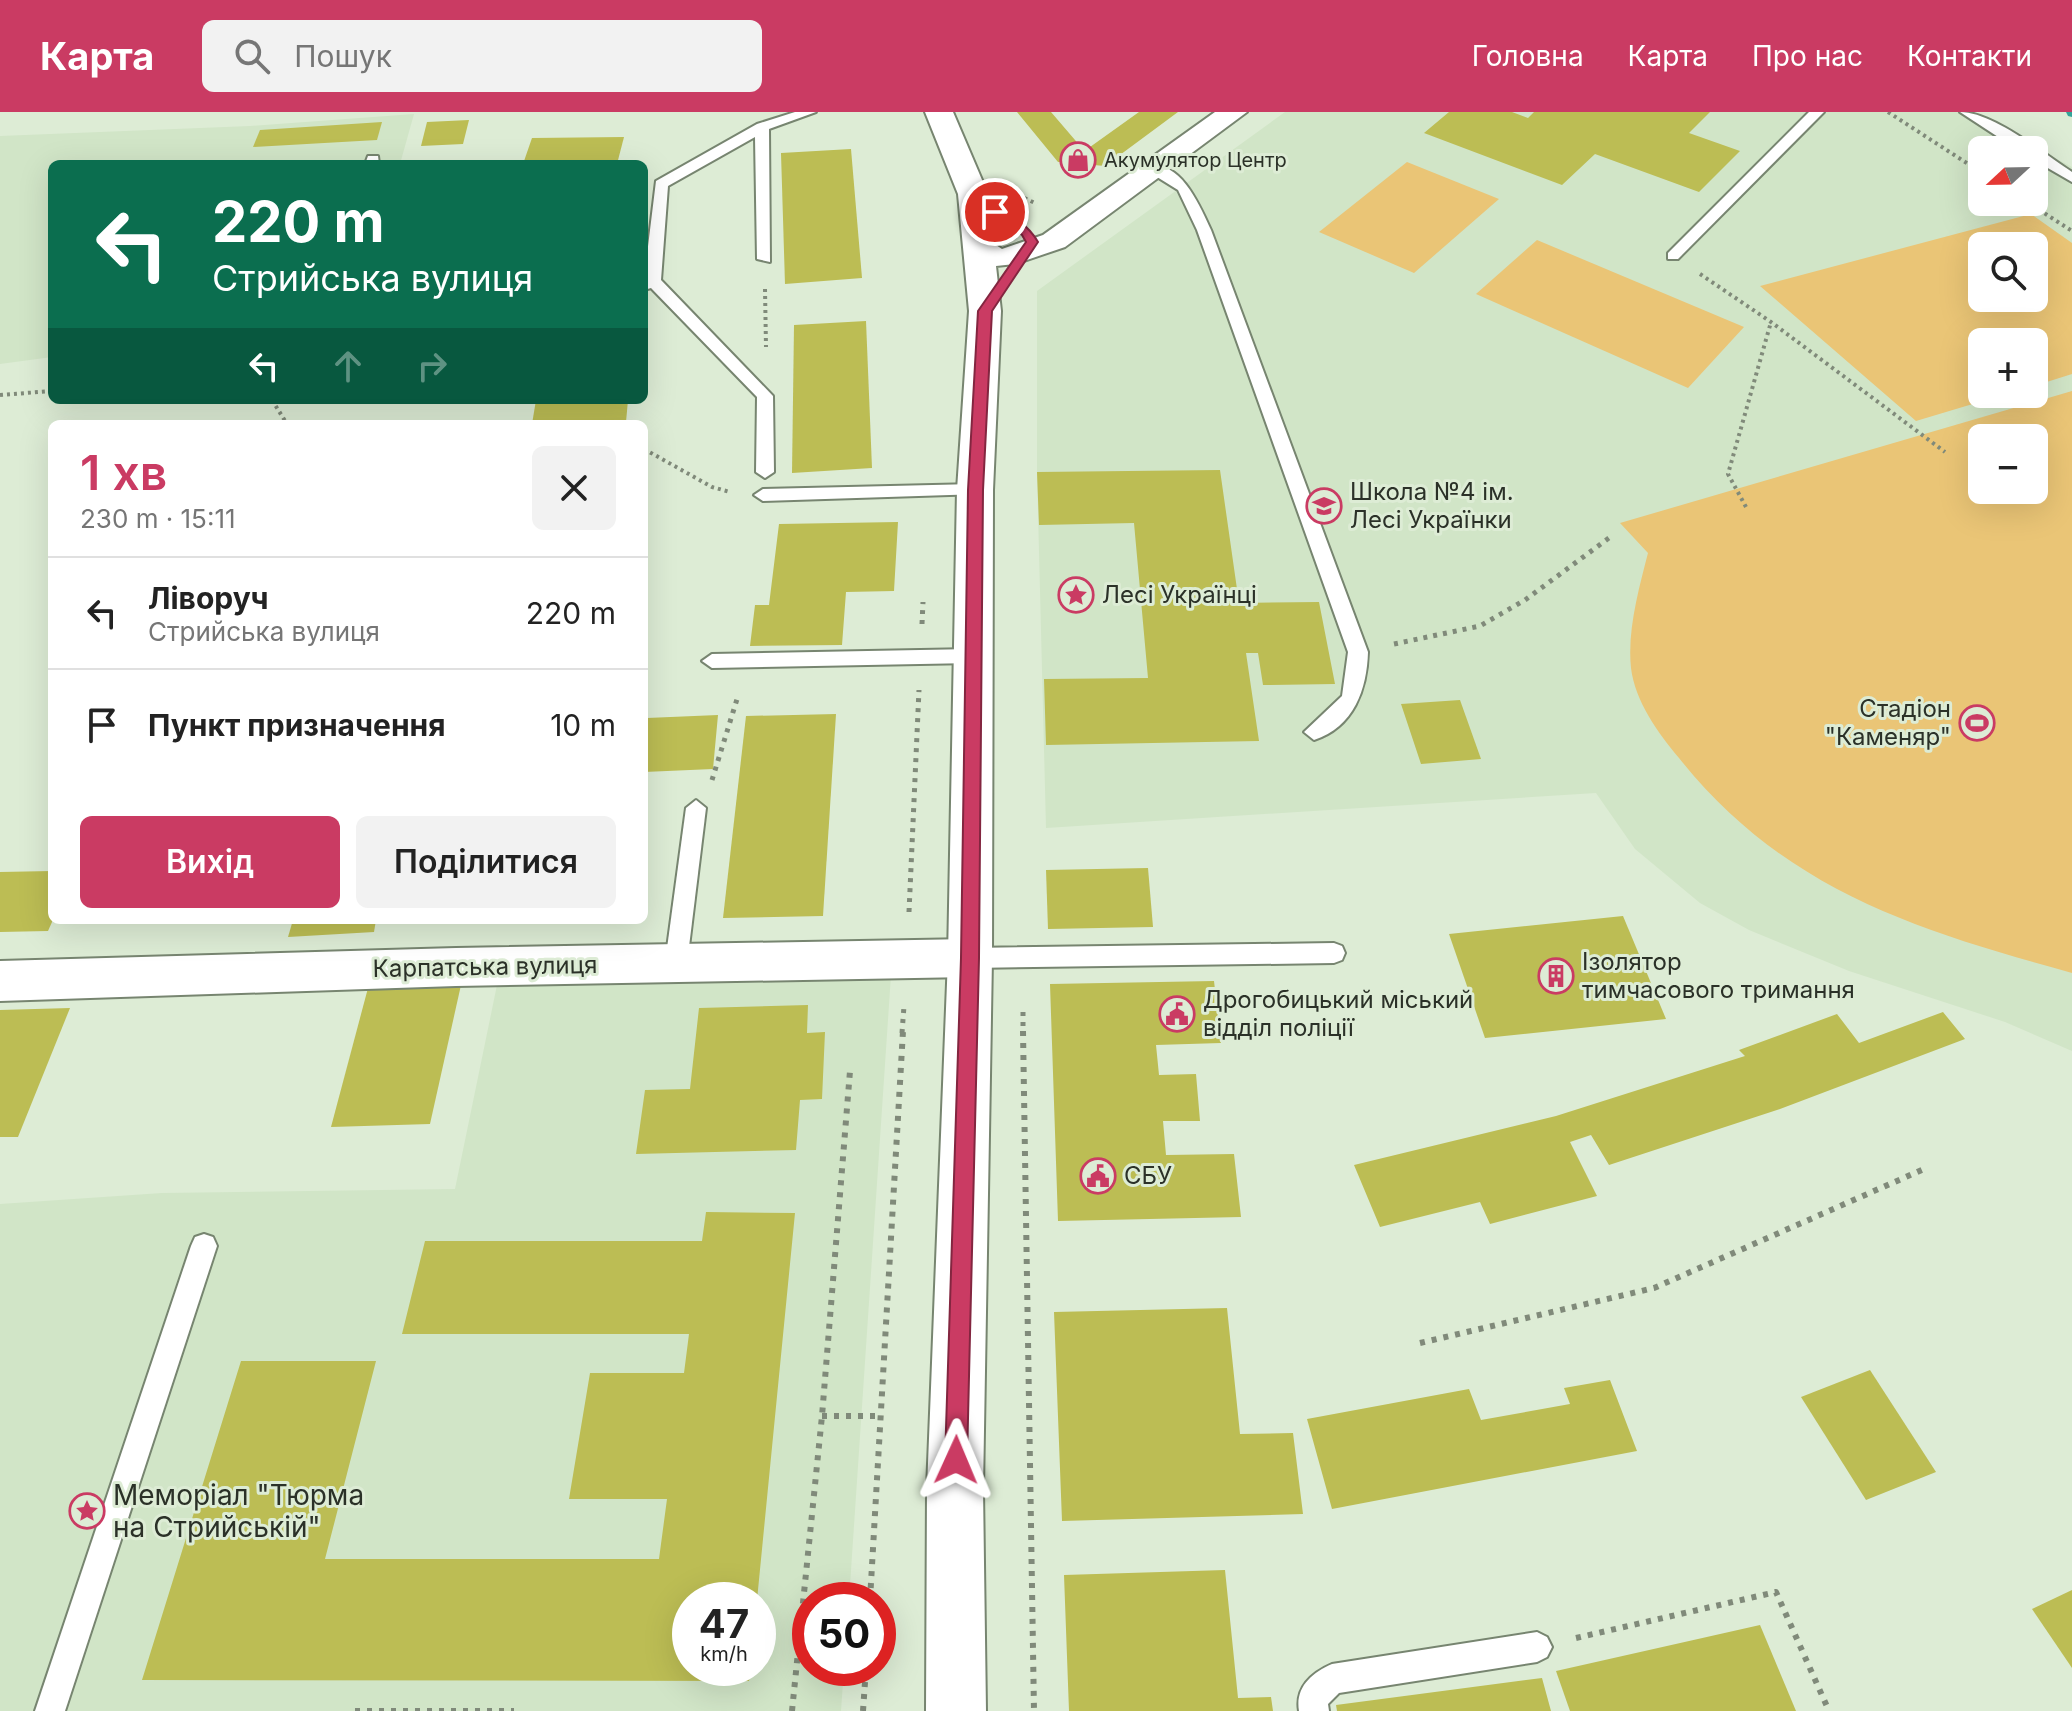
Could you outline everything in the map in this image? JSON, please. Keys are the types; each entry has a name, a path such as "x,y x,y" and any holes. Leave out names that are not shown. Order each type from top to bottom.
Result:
{"main road":[{"path":"939,112 954,141 973,194 985,311 975,490 970,958 956,1474 956,1711"},
{"path":"973,194 1018,233 1054,241 1233,112"},
{"path":"976,243 982,252 995,257 1013,257 1018,233"},
{"path":"985,311 1018,233"},
{"name":"Карпатська вулиця","path":"0,981 970,958"}],"lane":[{"path":"765,472 765,396 648,283 661,184 762,127 809,112"},
{"path":"1673,256 1817,112"},
{"path":"1967,112 2006,136"},
{"path":"762,127 765,259"},
{"path":"2048,163 2072,178"},
{"path":"1154,169 1184,188 1204,230 1358,652 1358,689 1344,709 1314,732"},
{"path":"763,495 975,490"},
{"path":"712,661 973,656"},
{"path":"676,963 696,808"},
{"path":"970,958 1334,953"},
{"path":"50,1711 204,1246"},
{"path":"1314,1711 1312,1698 1332,1679 1537,1647"}],"path":[{"path":"1888,112 1968,164"},
{"path":"1014,190 1020,198 1039,205"},
{"path":"2048,216 2072,231"},
{"path":"1673,256 1771,322 1945,452"},
{"path":"765,296 766,320"},
{"path":"1746,507 1728,474 1771,322"},
{"path":"0,395 48,391"},
{"path":"648,451 722,491 763,495"},
{"path":"1358,652 1480,626 1525,600 1613,535"},
{"path":"871,1582 907,959 924,596"},
{"path":"722,764 727,715 740,692 771,660"},
{"path":"1022,957 1034,1711"},
{"path":"792,1711 822,1416 850,1071"},
{"path":"1420,1343 1654,1288 1924,1169"},
{"path":"822,1416 881,1416"},
{"path":"1537,1647 1776,1592 1829,1711"},
{"path":"863,1711 865,1686"},
{"path":"355,1711 514,1711"}],"shaded area":[{"path":"1285,112 1967,112 2013,136 1968,136 1968,216 2048,216 2048,154 2072,167 2072,1051 2005,1022 1849,971 1749,930 1700,903 1635,849 1596,793 1046,828 1037,472 1037,291"},
{"path":"414,114 401,160 48,160 48,358 0,364 0,136 250,126"},
{"path":"1407,162 1499,199 1414,273 1319,232"},
{"path":"2023,216 2034,216 2072,243 2072,374 2048,382 2048,328 1968,328 1968,405 1916,421 1760,286"},
{"path":"1537,240 1744,327 1688,388 1476,294"},
{"path":"2072,391 2072,973 1960,940 1857,899 1809,873 1763,841 1720,803 1663,738 1633,680 1631,639 1648,553 1620,523 2014,408 2048,408 2048,398"},
{"path":"891,975 850,1582 792,1582 792,1686 843,1686 841,1711 0,1711 0,1204 162,1193 455,1189 497,985"}],"building":[{"path":"1017,112 1051,112 1081,147 1090,147 1139,112 1178,112 1105,166 1058,162"},
{"path":"1449,112 1512,112 1528,118 1534,112 1710,112 1689,133 1740,151 1699,192 1595,154 1562,185 1424,133"},
{"path":"469,120 463,144 421,146 427,122"},
{"path":"382,122 377,140 253,147 260,130"},
{"path":"624,137 618,160 524,160 532,138"},
{"path":"851,149 862,278 785,284 781,153"},
{"path":"866,321 872,468 792,473 794,325"},
{"path":"535,404 628,404 626,420 533,420"},
{"path":"1220,470 1239,603 1319,602 1335,684 1263,685 1258,653 1246,653 1259,741 1046,745 1044,679 1148,678 1134,523 1039,525 1037,472"},
{"path":"898,522 894,591 846,592 842,645 750,646 755,605 769,605 779,524"},
{"path":"1460,700 1481,759 1421,764 1401,704"},
{"path":"836,714 823,916 723,918 746,716"},
{"path":"718,715 713,769 648,772 648,718"},
{"path":"1148,868 1153,927 1048,929 1046,870"},
{"path":"48,871 48,924 51,924 48,931 0,932 0,872"},
{"name":"Ізолятор тимчасового тримання","path":"1623,916 1666,1019 1485,1038 1449,934"},
{"path":"292,924 375,924 374,932 288,937"},
{"path":"1214,981 1221,1043 1156,1045 1159,1075 1196,1074 1200,1121 1163,1121 1166,1155 1234,1154 1241,1217 1058,1221 1050,984"},
{"path":"461,985 430,1124 331,1127 368,988"},
{"path":"808,1005 807,1033 825,1032 822,1099 800,1100 796,1150 636,1154 645,1090 690,1089 699,1008"},
{"path":"70,1008 18,1137 0,1137 0,1010"},
{"path":"1943,1012 1965,1039 1780,1109 1609,1165 1591,1135 1570,1142 1597,1196 1490,1224 1480,1202 1380,1227 1354,1165 1556,1116 1745,1056 1739,1050 1837,1014 1859,1043"},
{"path":"706,1212 795,1213 759,1582 672,1582 672,1681 142,1680 241,1361 376,1361 325,1559 659,1559 667,1499 569,1499 590,1373 684,1373 689,1334 402,1334 425,1241 702,1241"},
{"path":"1227,1308 1240,1434 1293,1433 1303,1514 1062,1521 1054,1312"},
{"path":"1870,1370 1936,1472 1866,1500 1801,1397"},
{"path":"1610,1380 1637,1451 1332,1509 1307,1419 1469,1389 1481,1420 1570,1404 1564,1388"},
{"path":"1225,1570 1238,1698 1271,1697 1273,1711 1069,1711 1064,1575"},
{"path":"2072,1590 2072,1668 2032,1609"},
{"path":"1760,1625 1796,1711 1570,1711 1556,1671"},
{"path":"1542,1678 1551,1711 1337,1711 1336,1705"}],"place":[{"name":"Акумулятор Центр","path":"1078,160"},
{"name":"Школа №4 ім. Лесі Українки","path":"1324,506"},
{"name":"Лесі Українці","path":"1076,595"},
{"name":"Стадіон \"Каменяр\"","path":"1977,723"},
{"name":"Ізолятор тимчасового тримання","path":"1556,976"},
{"name":"Дрогобицький міський відділ поліції","path":"1177,1014"},
{"name":"СБУ","path":"1098,1176"},
{"name":"Меморіал \"Тюрма на Стрийській\"","path":"87,1511"}],"route":[{"path":"956,1460 970,958 975,490 985,311 1032,242 1027,232 995,212"}]}
